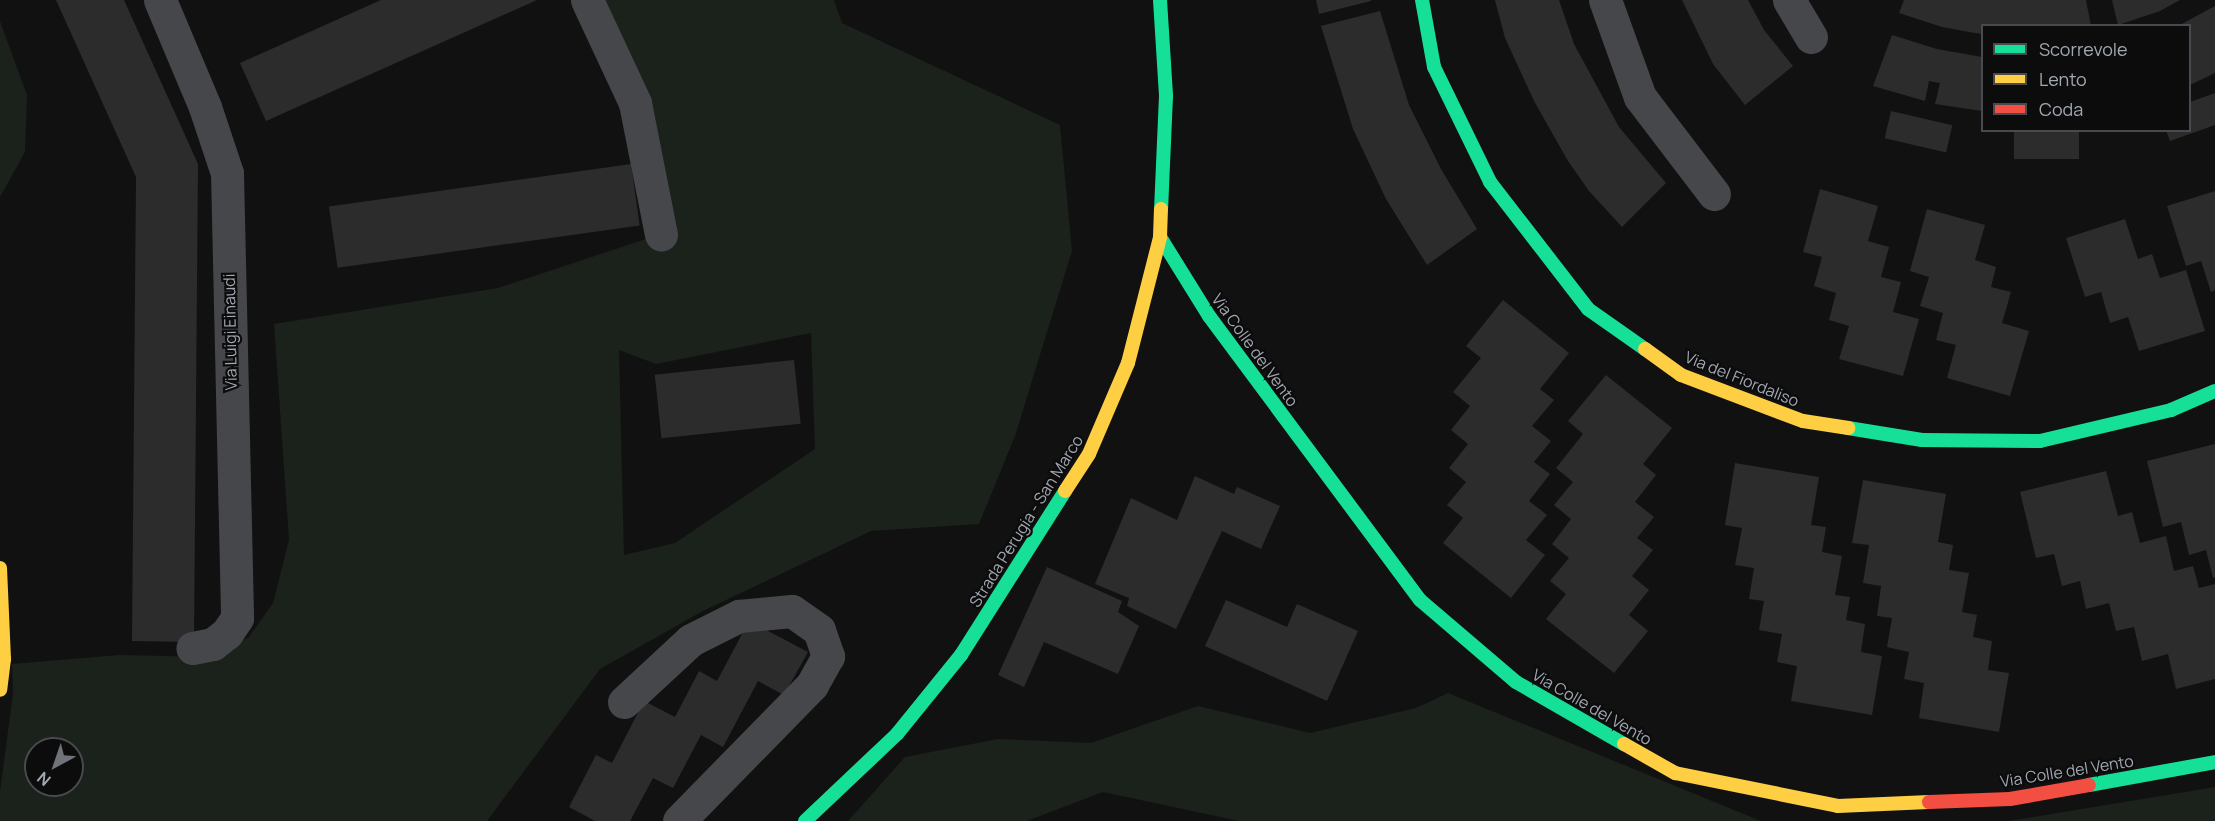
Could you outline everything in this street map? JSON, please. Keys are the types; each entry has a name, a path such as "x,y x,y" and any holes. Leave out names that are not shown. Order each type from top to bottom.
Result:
{"street":[{"name":"Via Luigi Einaudi","path":"160,0 205,107 227,173 237,618 227,633 213,644 192,648"},
{"path":"587,0 634,103 661,234"},
{"name":"Strada Perugia - San Marco","path":"805,821 897,734 961,655 1089,454 1128,363 1160,237 1166,96 1160,0"},
{"name":"Via del Fiordaliso","path":"1422,0 1434,67 1490,182 1588,309 1681,375 1803,421 1922,440 2040,441 2172,410 2215,391"},
{"path":"1605,0 1640,97 1714,194"},
{"path":"1789,0 1811,37"},
{"name":"Via Colle del Vento","path":"1160,237 1209,316 1420,600 1516,682 1675,773 1838,806 2010,799 2215,762"},
{"path":"0,568 4,659 0,690"},
{"path":"624,702 691,640 739,616 792,611 819,630 828,656 812,685 679,821"}],"shaded area":[{"path":"599,0 834,0 842,23 1060,125 1072,251 1015,436 979,524 871,531 703,611 600,669 487,821 0,821 0,791 13,694 12,664 119,655 212,657 249,637 273,603 289,540 274,324 498,288 661,234 661,241 677,226 646,102","holes":["811,333 815,449 675,543 624,555 619,350 656,364"]},
{"path":"0,21 27,95 25,152 0,197"},
{"path":"1448,693 1761,821 1239,821 1103,792 1027,821 848,821 905,757 998,739 1091,743 1198,706 1310,733 1416,708"},
{"path":"2215,787 2215,821 2009,821"}],"building":[{"path":"56,0 124,0 198,164 194,642 132,641 136,177"},
{"path":"381,0 537,0 266,121 240,63"},
{"path":"1316,0 1371,0 1371,1 1319,14"},
{"path":"1495,0 1559,0 1574,44 1619,127 1666,183 1622,227 1589,191 1568,161 1534,101 1505,38"},
{"path":"1682,0 1748,0 1764,30 1793,66 1745,105 1713,64"},
{"path":"1904,0 2086,0 2091,24 1981,24 1981,34 1942,27 1899,13"},
{"path":"2112,0 2180,0 2160,11 2118,24"},
{"path":"2215,6 2215,73 2191,85 2191,24 2182,24"},
{"path":"1380,11 1409,105 1441,169 1477,229 1427,265 1386,199 1353,129 1321,26"},
{"path":"1892,35 1937,49 1981,57 1981,111 1935,104 1940,83 1929,81 1925,101 1873,86"},
{"path":"2215,93 2215,125 2170,141 2167,132 2191,132 2191,102"},
{"path":"1891,111 1952,125 1946,152 1885,138"},
{"path":"2014,132 2079,132 2079,159 2014,159"},
{"path":"631,164 640,225 338,268 329,206"},
{"path":"1820,189 1878,206 1868,241 1889,247 1881,277 1901,282 1893,312 1919,319 1903,376 1839,359 1849,326 1829,320 1836,293 1814,286 1822,257 1803,252"},
{"path":"2215,191 2215,290 2211,292 2201,261 2186,266 2167,206"},
{"path":"1927,209 1985,225 1975,260 1996,267 1991,287 2011,292 2002,323 2029,331 2010,396 1947,378 1956,345 1936,340 1943,313 1920,306 1929,277 1910,271"},
{"path":"2125,219 2138,259 2152,254 2160,278 2186,270 2205,331 2139,351 2128,317 2110,323 2101,292 2085,297 2066,238"},
{"path":"1503,300 1569,353 1540,389 1554,400 1532,426 1551,441 1534,462 1550,474 1529,501 1547,515 1526,540 1545,555 1511,598 1443,543 1463,518 1447,505 1466,482 1449,468 1468,444 1451,430 1470,406 1453,392 1481,358 1466,346"},
{"path":"794,360 801,424 661,438 655,375"},
{"path":"1606,375 1672,428 1643,464 1656,475 1635,502 1654,517 1637,538 1653,550 1632,576 1649,590 1629,615 1648,631 1614,673 1546,619 1566,594 1550,581 1569,558 1552,544 1571,519 1554,505 1573,482 1556,468 1583,434 1568,421"},
{"path":"2215,444 2215,577 2213,578 2206,550 2189,555 2181,522 2163,527 2147,461"},
{"path":"1735,463 1819,477 1811,525 1826,527 1822,552 1842,556 1835,595 1850,597 1846,620 1865,624 1861,652 1882,656 1872,715 1791,701 1797,666 1777,662 1782,634 1759,630 1764,601 1749,599 1754,568 1735,565 1742,528 1725,525"},
{"path":"2106,471 2118,516 2132,512 2140,543 2166,536 2174,571 2193,566 2199,588 2215,584 2215,679 2176,689 2168,654 2142,661 2134,627 2116,631 2109,603 2086,609 2080,581 2062,586 2054,554 2036,558 2020,492"},
{"path":"1195,476 1234,494 1237,487 1280,506 1261,549 1222,531 1176,629 1127,606 1129,598 1095,584 1131,498 1177,520"},
{"path":"1863,480 1946,494 1938,542 1953,545 1949,570 1969,573 1962,612 1977,615 1973,637 1992,641 1988,670 2009,673 1999,732 1919,718 1924,683 1904,679 1909,652 1887,647 1892,618 1877,616 1881,586 1863,583 1869,545 1852,543"},
{"path":"1047,567 1122,601 1118,612 1139,626 1118,674 1044,642 1024,687 998,675"},
{"path":"1226,600 1287,627 1297,604 1358,631 1327,701 1205,646"},
{"path":"749,621 808,652 784,695 758,681 723,747 701,735 673,788 653,778 630,821 595,821 569,807 596,755 612,763 644,701 675,717 699,671 717,681"}],"traffic: fast":[{"path":"1160,0 1166,96 1161,209"},
{"path":"1422,0 1434,67 1490,182 1588,309 1645,349"},
{"path":"1160,237 1209,316 1420,600 1516,682 1624,744"},
{"path":"1848,428 1922,440 2040,441 2171,410 2215,391"},
{"path":"805,821 897,734 961,655 1065,491"},
{"path":"2089,785 2215,762"}],"traffic: slow":[{"path":"1065,491 1089,454 1128,363 1160,237 1161,209"},
{"path":"1645,349 1681,375 1803,421 1848,428"},
{"path":"0,568 4,659 0,690"},
{"path":"1624,744 1675,773 1838,806 1929,802"}],"traffic: jam":[{"path":"1929,802 2010,799 2089,785"}]}
